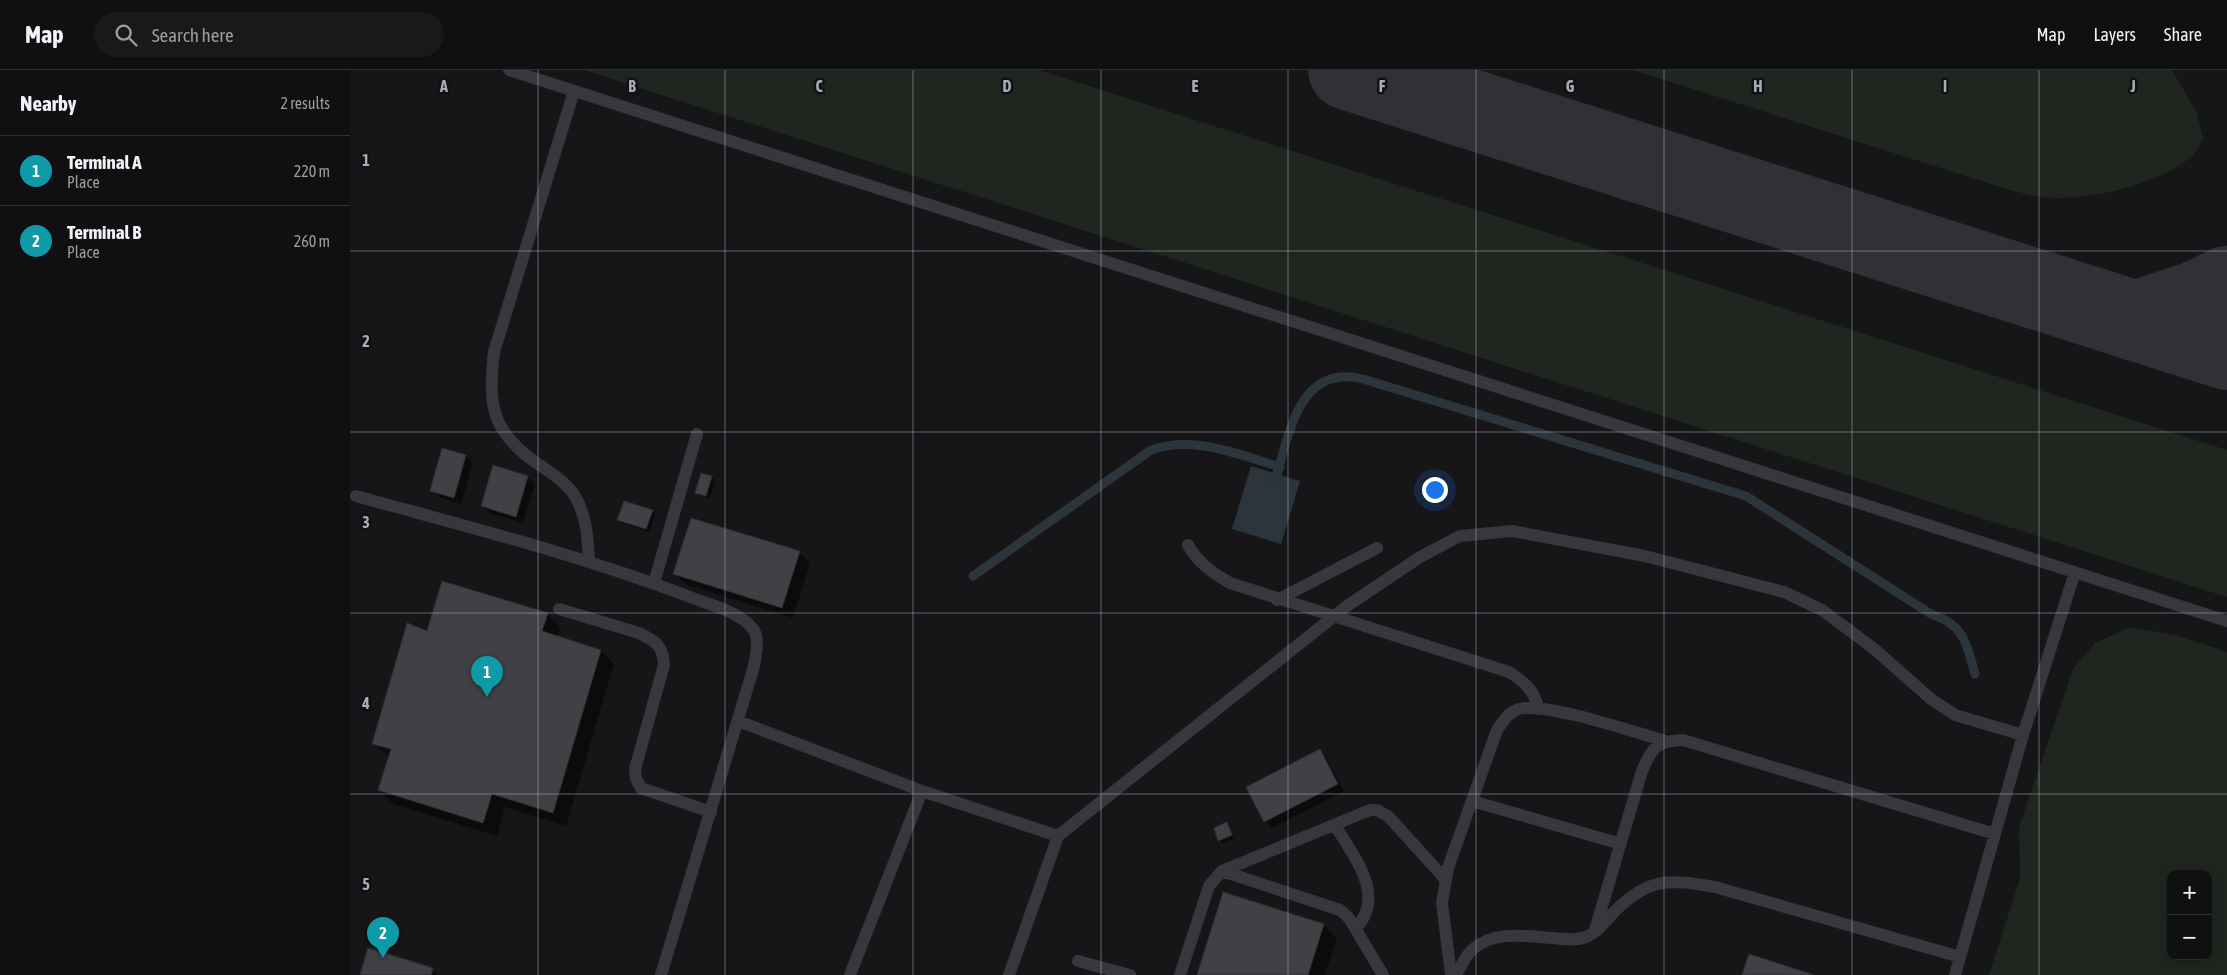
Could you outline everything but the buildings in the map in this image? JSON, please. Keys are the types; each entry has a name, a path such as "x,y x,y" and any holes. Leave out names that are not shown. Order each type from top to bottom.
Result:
{"lane":[{"path":"509,70 2227,621"},
{"path":"574,91 494,352 490,386 492,407 513,444 562,480 574,494 583,512 589,562"},
{"path":"654,583 697,434"},
{"path":"356,496 589,562 654,583 744,619 755,630 757,646 754,666 661,975"},
{"path":"1009,975 1058,836 1335,616 1420,556 1460,536 1512,531 1644,556 1784,592 1822,610 1873,648 1932,700 1955,715 2023,735"},
{"path":"1188,545 1195,557 1210,571 1230,584 1510,672 1522,680 1534,694 1539,710"},
{"path":"1277,600 1377,548"},
{"path":"1955,975 2023,735 2076,572"},
{"path":"559,609 639,633 651,639 663,652 664,665 637,763 636,779 641,788 711,812"},
{"path":"1451,975 1442,903 1446,880 1497,730 1508,714 1518,709 1560,712 1665,740 1683,740 1995,834"},
{"path":"738,720 922,791 1058,836"},
{"path":"1595,932 1642,771 1650,752 1665,740"},
{"path":"850,975 922,791"},
{"path":"1472,802 1621,844"},
{"path":"1180,975 1209,886 1222,871 1370,810 1383,812 1446,880"},
{"path":"1335,825 1369,885 1369,907 1366,915 1356,928"},
{"path":"1222,871 1332,906 1345,914 1356,928 1383,975"},
{"path":"1456,975 1471,951 1482,942 1495,936 1533,936 1573,940 1595,932 1629,897 1652,884 1678,880 1715,887 1960,957"},
{"path":"1078,961 1130,975"}],"shaded area":[{"path":"584,70 1039,70 2227,450 2227,597"},
{"path":"1633,70 2172,70 2197,113 2203,139 2193,155 2178,166 2141,183 2120,190 2078,197 2040,197 2010,190"},
{"path":"1251,466 1300,481 1281,544 1232,529"},
{"path":"2130,627 2175,635 2227,652 2227,975 1989,975 2020,878 2019,827 2073,669 2095,643"}],"waterway":[{"path":"1274,484 1291,426 1299,408 1310,393 1323,382 1341,377 1363,379 1746,496 1931,614 1951,624 1957,629 1966,644 1975,674"},
{"path":"973,576 1151,450 1184,444 1200,445 1232,452 1280,467"}],"taxiway":[{"path":"1348,70 2227,350"},
{"path":"2135,321 2196,301 2227,286"}],"place":[{"name":"Terminal A","path":"487,697"},
{"name":"Terminal B","path":"383,958"}]}
